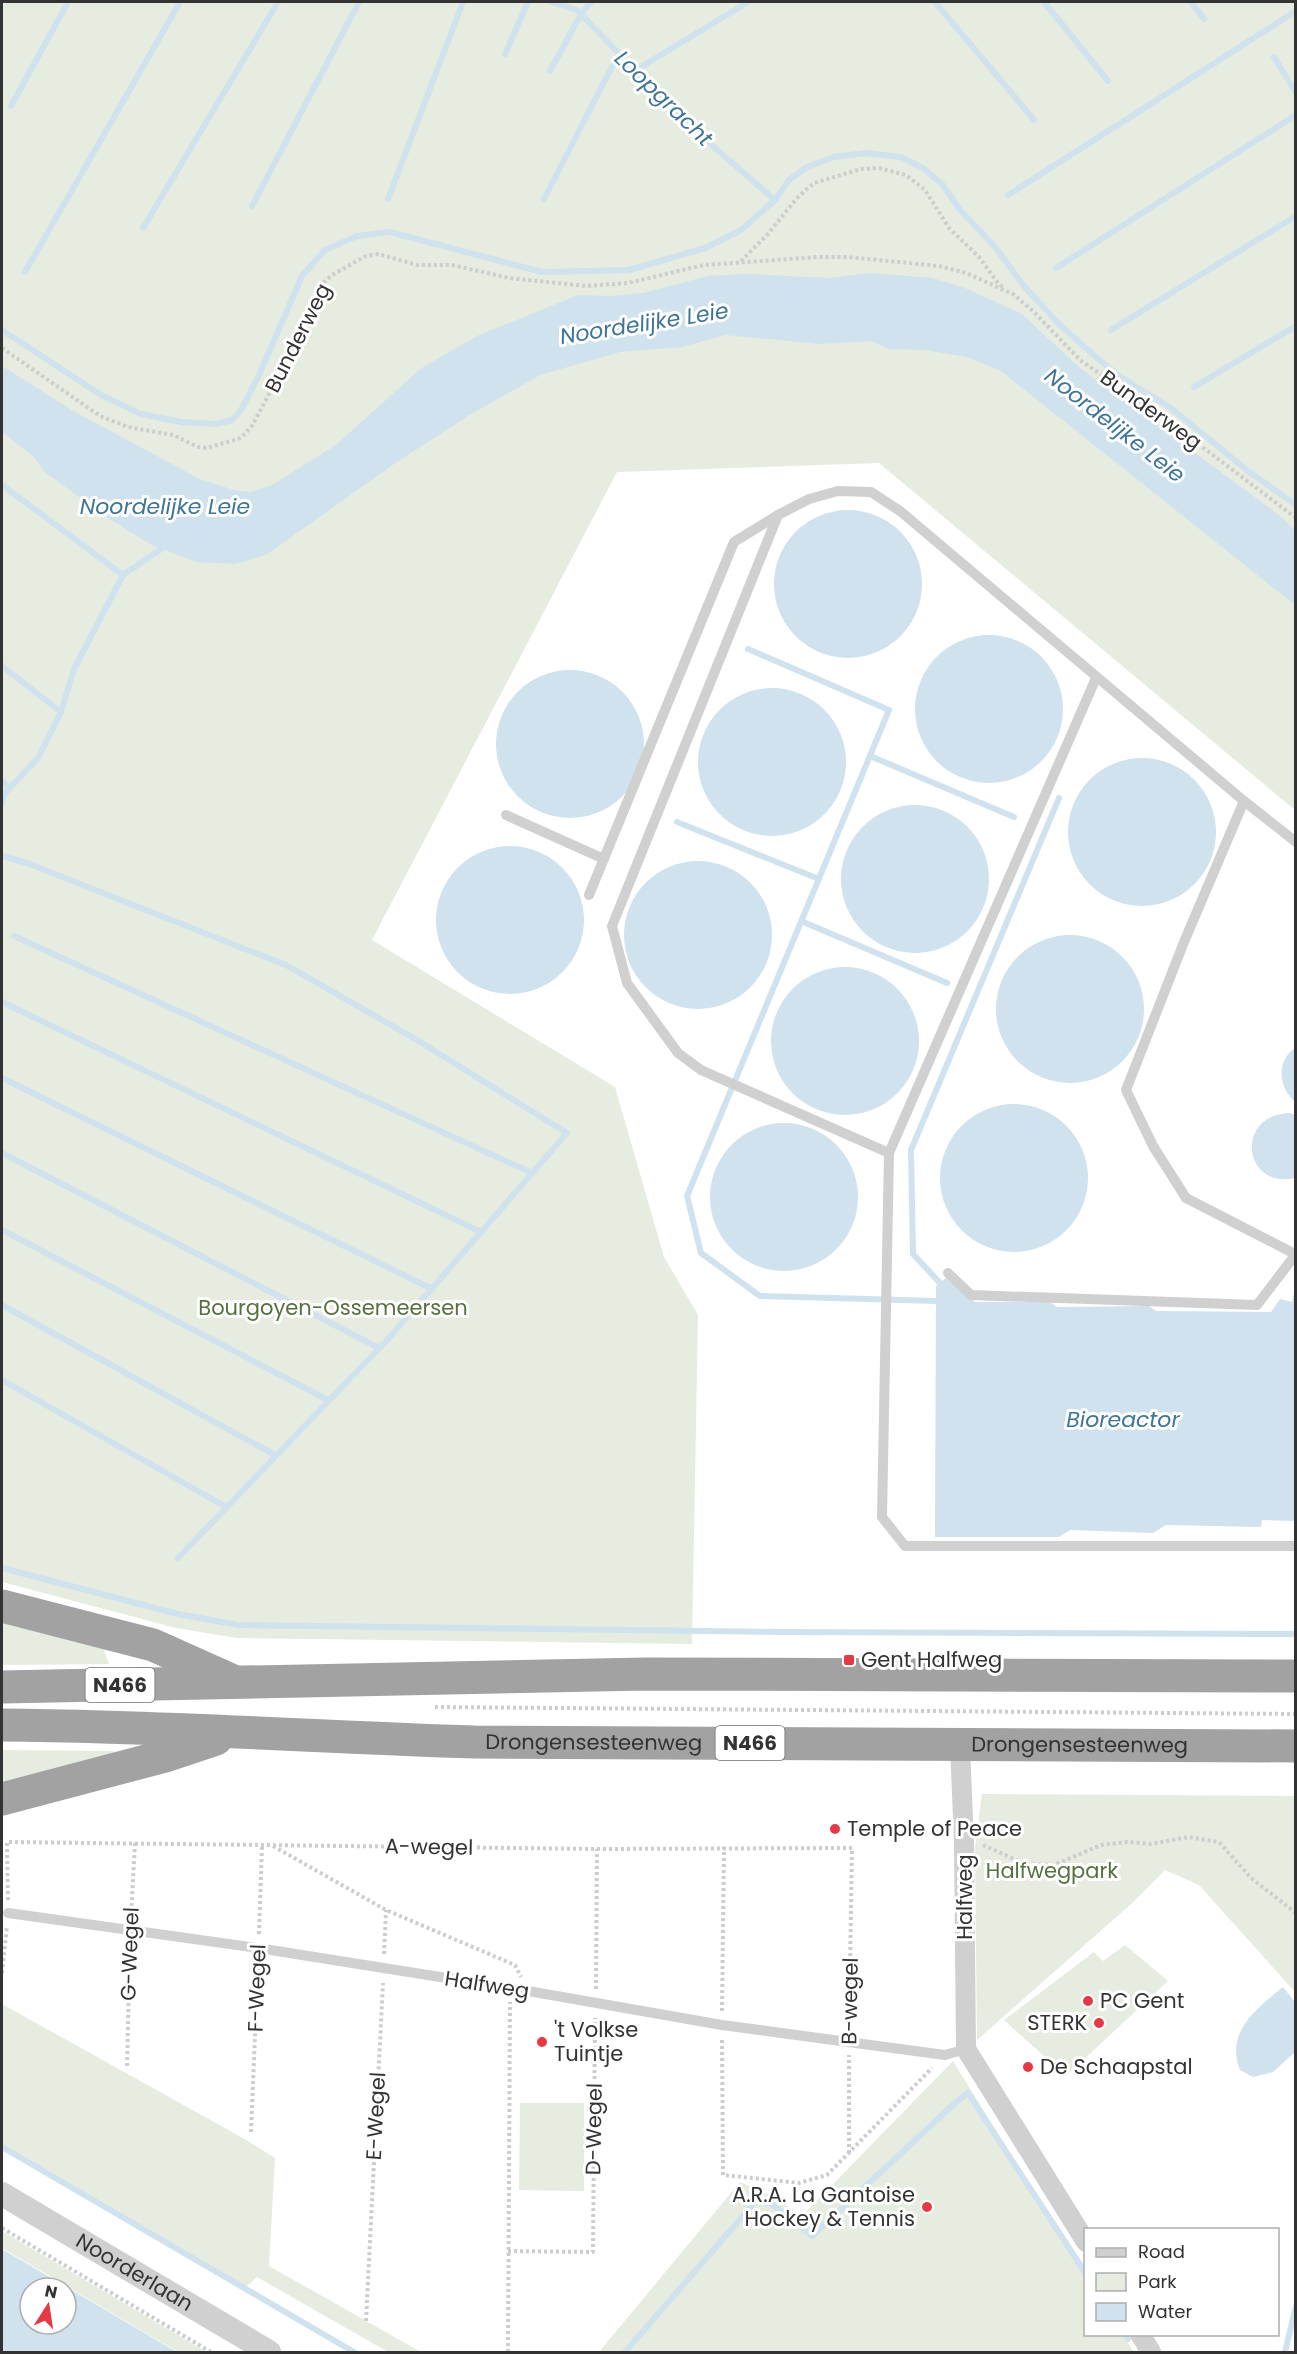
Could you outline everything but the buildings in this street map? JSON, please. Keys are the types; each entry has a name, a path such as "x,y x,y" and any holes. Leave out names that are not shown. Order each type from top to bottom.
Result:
{"highway":[{"path":"2,1606 153,1645 239,1683"},
{"name":"N466","path":"2,1687 646,1674 1296,1676"},
{"name":"Drongensesteenweg","path":"2,1725 117,1726 232,1733 475,1742 1296,1746"},
{"path":"2,1799 165,1756 232,1733"}],"street":[{"name":"Halfweg","path":"960,1745 964,1843 966,2049"},
{"path":"966,2049 1084,2239"},
{"name":"Noorderlaan","path":"2,2194 269,2352"},
{"path":"1141,2336 1151,2352"}],"lane":[{"path":"589,896 734,542 809,499 838,491 871,492 900,511 1096,678 1296,842"},
{"path":"778,515 612,926 627,983 678,1053 701,1070 889,1153"},
{"path":"1096,678 889,1153 882,1517 905,1546 1296,1546"},
{"path":"948,1273 971,1295 1257,1305 1295,1254 1186,1198 1153,1146 1126,1090 1184,942 1244,801"},
{"path":"506,814 604,859"},
{"name":"Halfweg","path":"8,1913 258,1948 722,2025 945,2055 966,2049"}],"path":[{"name":"Bunderweg","path":"740,261 768,234 797,198 814,183 861,168 879,168 906,175 924,190 949,228 979,257 998,283 1035,313 1080,360 1164,418 1296,518"},
{"name":"Bunderweg","path":"2,348 100,416 128,426 173,435 198,447 207,448 241,438 252,426 277,380 321,285 332,274 366,256 378,254 417,265 452,265 509,278 586,286 628,283 683,268 740,261 848,257 939,266 966,273 1013,294"},
{"path":"926,1713 927,1674"},
{"path":"434,1707 926,1713 1296,1714"},
{"path":"964,1843 985,1845 1025,1864 1054,1865 1101,1845 1126,1842 1151,1844 1188,1837 1220,1842 1251,1878 1296,1913"},
{"name":"A-wegel","path":"7,1842 597,1849 852,1848"},
{"name":"G-Wegel","path":"127,2066 135,1843"},
{"name":"F-Wegel","path":"251,2132 262,1845"},
{"path":"272,1845 386,1910 515,1965 528,1991"},
{"name":"B-wegel","path":"849,2153 852,1848"},
{"name":"D-Wegel","path":"508,2251 593,2252 597,1849"},
{"name":"E-Wegel","path":"366,2321 386,1910"},
{"path":"508,2352 510,1989"},
{"path":"723,2175 799,2183 827,2175 945,2055"},
{"path":"2,2228 211,2352"}],"green space":[{"name":"Bourgoyen-Ossemeersen","path":"2,2 1295,2 1295,810 879,463 617,472 372,940 615,1087 664,1257 698,1315 692,1644 237,1638 176,1628 2,1582"},
{"path":"2,1606 97,1630 109,1664 2,1665"},
{"path":"2,1750 112,1751 122,1754 2,1787"},
{"name":"Halfwegpark","path":"982,1794 1295,1796 1295,1992 1199,1885 1165,1870 1130,1905 977,2040 975,1848"},
{"name":"PC Gent","path":"1125,1945 1168,1981 1066,2076 1004,2020 1094,1952 1103,1961"},
{"path":"2,2004 275,2158 269,2266 421,2352 388,2352 257,2277 245,2288 2,2148"},
{"name":"A.R.A. La Gantoise Hockey & Tennis","path":"953,2061 1084,2273 1084,2336 1124,2336 1134,2352 599,2352 740,2182 775,2197 801,2217"},
{"path":"520,2103 584,2103 584,2191 519,2190"},
{"path":"2,2231 207,2352 178,2352 78,2293 78,2276 49,2276 2,2248"}],"water":[{"name":"Noordelijke Leie","path":"869,273 933,278 965,288 1022,314 1080,368 1279,515 1295,530 1295,605 1001,371 967,357 925,350 888,349 872,341 820,344 725,335 682,347 620,352 540,375 468,416 397,462 266,555 235,564 196,562 150,544 103,515 45,472 33,456 2,432 2,366 75,412 202,480 234,490 251,492 272,485 336,445 420,369 477,336 578,295 610,296 643,293 708,276 746,274 831,278"},
{"path":"848,510 876,516 900,532 916,556 922,584 916,612 900,636 876,652 848,658 820,652 796,636 780,612 774,584 780,556 796,532 820,516"},
{"path":"989,635 1017,641 1041,657 1057,681 1063,709 1057,737 1041,761 1017,777 989,783 961,777 937,761 921,737 915,709 921,681 937,657 961,641"},
{"path":"570,670 598,676 622,692 638,716 644,744 638,772 622,796 598,812 570,818 542,812 518,796 502,772 496,744 502,716 518,692 542,676"},
{"path":"772,688 800,694 824,710 840,734 846,762 840,790 824,814 800,830 772,836 744,830 720,814 704,790 698,762 704,734 720,710 744,694"},
{"path":"1142,758 1170,764 1194,780 1210,804 1216,832 1210,860 1194,884 1170,900 1142,906 1114,900 1090,884 1074,860 1068,832 1074,804 1090,780 1114,764"},
{"path":"915,805 943,811 967,827 983,851 989,879 983,907 967,931 943,947 915,953 887,947 863,931 847,907 841,879 847,851 863,827 887,811"},
{"path":"510,846 538,852 562,868 578,892 584,920 578,948 562,972 538,988 510,994 482,988 458,972 442,948 436,920 442,892 458,868 482,852"},
{"path":"698,861 726,867 750,883 766,907 772,935 766,963 750,987 726,1003 698,1009 670,1003 646,987 630,963 624,935 630,907 646,883 670,867"},
{"path":"1070,935 1098,941 1122,957 1138,981 1144,1009 1138,1037 1122,1061 1098,1077 1070,1083 1042,1077 1018,1061 1002,1037 996,1009 1002,981 1018,957 1042,941"},
{"path":"845,967 873,973 897,989 913,1013 919,1041 913,1069 897,1093 873,1109 845,1115 817,1109 793,1093 777,1069 771,1041 777,1013 793,989 817,973"},
{"path":"1295,1048 1295,1102 1285,1090 1282,1068 1284,1060"},
{"path":"1014,1104 1042,1110 1066,1126 1082,1150 1088,1178 1082,1206 1066,1230 1042,1246 1014,1252 986,1246 962,1230 946,1206 940,1178 946,1150 962,1126 986,1110"},
{"path":"1290,1113 1295,1115 1295,1178 1278,1179 1265,1173 1256,1163 1252,1151 1253,1138 1260,1126 1272,1117"},
{"path":"784,1123 812,1129 836,1145 852,1169 858,1197 852,1225 836,1249 812,1265 784,1271 756,1265 732,1249 716,1225 710,1197 716,1169 732,1145 756,1129"},
{"name":"Bioreactor","path":"947,1277 975,1302 1050,1302 1057,1307 1149,1306 1156,1311 1271,1312 1280,1299 1292,1302 1295,1288 1295,1521 1262,1520 1261,1527 1166,1525 1153,1533 1070,1530 1059,1537 935,1537 936,1286"},
{"path":"1283,1987 1295,2002 1295,2052 1273,2072 1253,2077 1240,2070 1236,2056 1240,2033 1254,2013"},
{"path":"2,2249 48,2276 18,2276 18,2336 78,2336 78,2294 177,2352 2,2352"}],"waterway":[{"path":"11,106 68,2"},
{"path":"25,272 180,2"},
{"path":"143,228 278,2"},
{"path":"252,206 359,2"},
{"path":"388,199 463,2"},
{"path":"505,54 528,2"},
{"name":"Loopgracht","path":"551,2 577,10 683,120 775,200"},
{"path":"550,71 581,14 591,2"},
{"path":"636,70 748,2"},
{"path":"935,2 1034,120"},
{"path":"1044,2 1108,81"},
{"path":"1191,2 1204,19"},
{"path":"1008,195 1296,11"},
{"path":"544,199 619,53"},
{"path":"1274,57 1296,93"},
{"path":"1056,268 1296,115"},
{"path":"2,330 101,395 141,414 181,422 216,424 232,420 241,410 259,375 302,276 325,250 357,236 390,232 542,272 629,270 705,248 741,230 775,200 789,180 807,167 834,157 866,153 901,157 923,168 942,184 961,211 996,248 1023,285 1059,324 1097,358 1119,376 1171,408 1248,471 1296,505"},
{"path":"1111,330 1296,216"},
{"path":"1194,387 1296,326"},
{"path":"2,485 123,575"},
{"path":"2,804 3,795 38,758 61,712 74,669 123,575 167,545"},
{"path":"748,649 889,710 687,1196 701,1253 760,1296 936,1301"},
{"path":"2,666 61,712"},
{"path":"870,756 1014,817"},
{"path":"2,781 10,788"},
{"path":"940,1283 913,1254 911,1150 1059,798"},
{"path":"677,822 819,879"},
{"path":"2,856 27,863 288,966 417,1040 567,1133 388,1339 178,1558"},
{"path":"801,921 947,983"},
{"path":"14,936 532,1173"},
{"path":"2,1002 481,1232"},
{"path":"2,1078 432,1289"},
{"path":"2,1153 379,1348"},
{"path":"2,1230 328,1400"},
{"path":"2,1305 275,1455"},
{"path":"2,1380 226,1507"},
{"path":"2,1568 178,1614 238,1625 784,1632 1296,1634"},
{"path":"625,2352 755,2202 772,2204 812,2236 968,2093 1084,2271"},
{"path":"2,2147 354,2352"},
{"path":"1285,2352 1296,2306"}],"place":[{"name":"Gent Halfweg","path":"849,1660"},
{"name":"Temple of Peace","path":"835,1829"},
{"name":"PC Gent","path":"1088,2001"},
{"name":"STERK","path":"1099,2023"},
{"name":"'t Volkse Tuintje","path":"542,2042"},
{"name":"De Schaapstal","path":"1028,2067"},
{"name":"A.R.A. La Gantoise Hockey & Tennis","path":"927,2207"}]}
